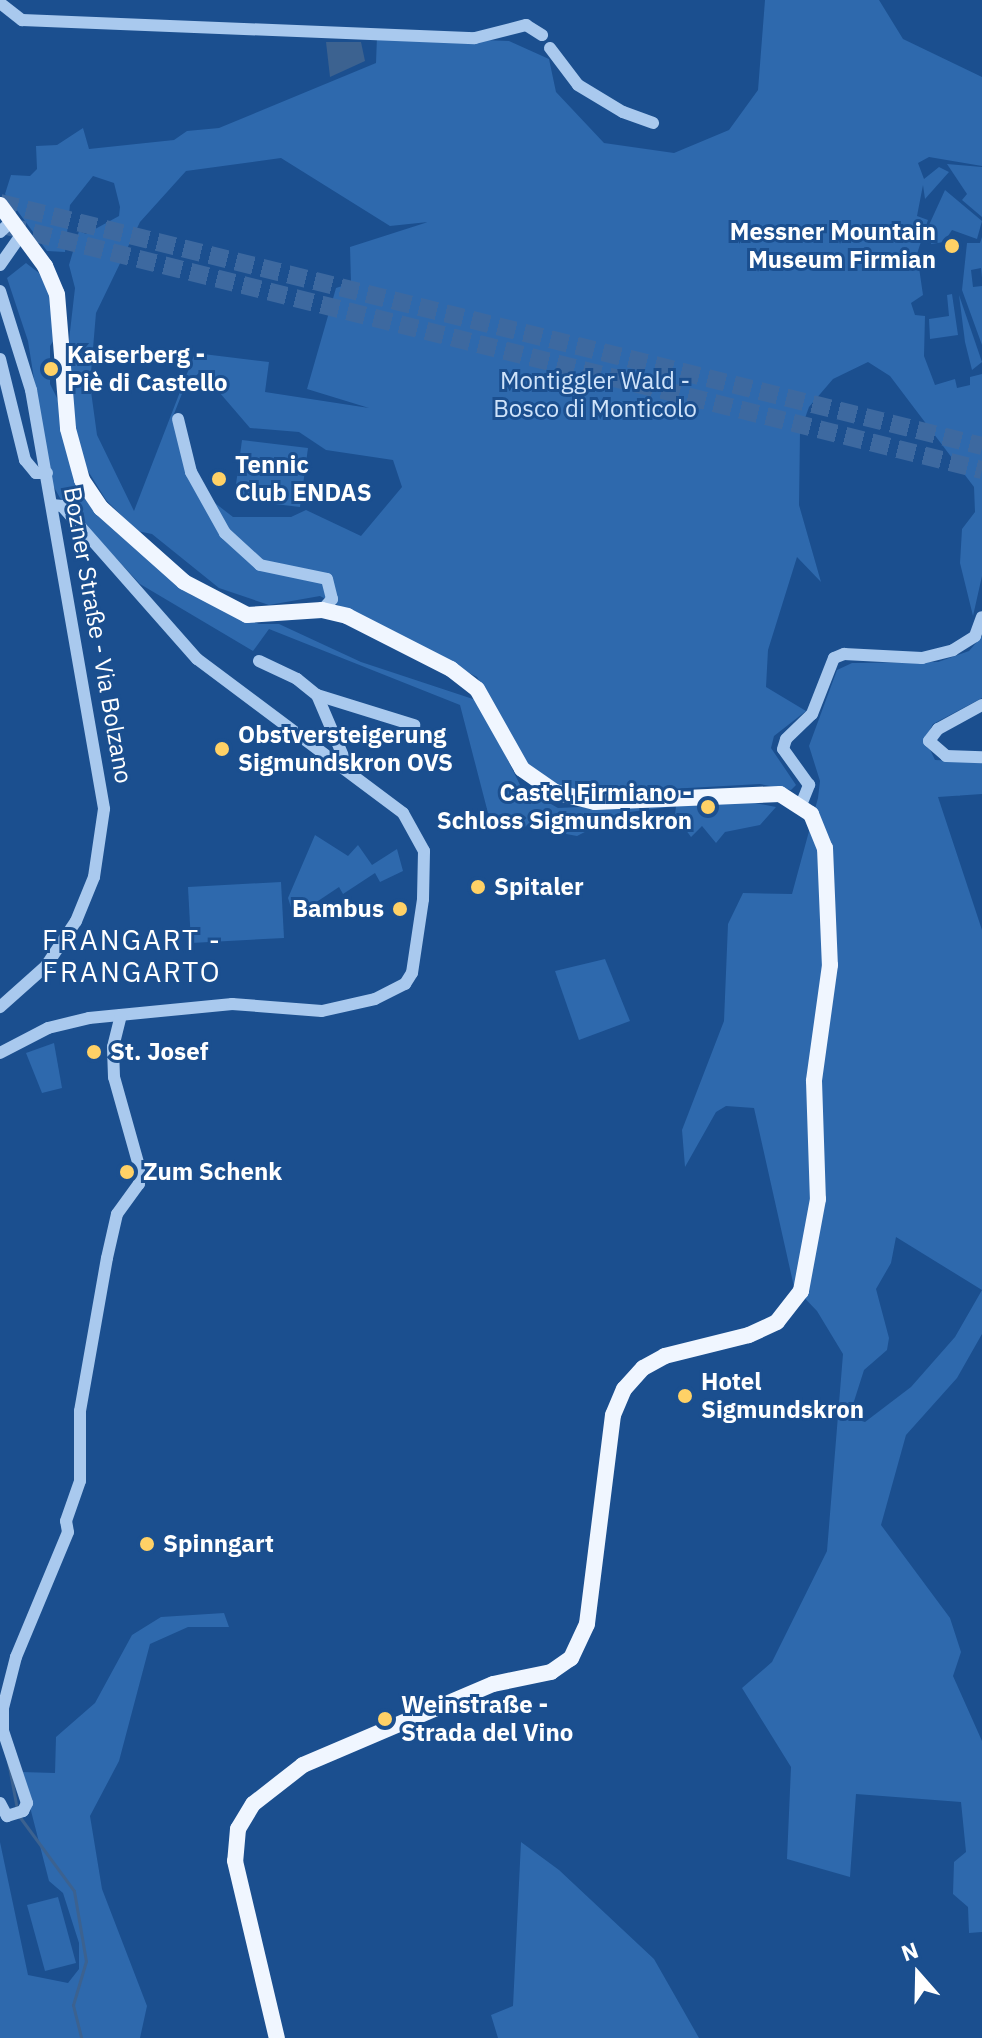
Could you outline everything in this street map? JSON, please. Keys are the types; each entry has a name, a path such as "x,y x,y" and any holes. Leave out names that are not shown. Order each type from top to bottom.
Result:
{"main road":[{"path":"0,205 11,229 35,251 51,277 62,317 73,456 101,508 184,582 219,603 261,618 322,610 364,624 466,679 486,703 522,769 555,792 595,802 761,791 801,805 819,828 825,848 830,965 813,1096 818,1199 804,1285 777,1322 749,1335 665,1356 643,1368 624,1389 613,1415 587,1624 571,1658 551,1672 493,1684 303,1765 253,1804 238,1829 235,1861 277,2038"}],"street":[{"path":"0,3 22,20 475,38 526,25 542,35"},
{"path":"550,48 578,85 623,112 653,123"},
{"path":"0,265 7,253 11,229"},
{"path":"7,253 35,251"},
{"name":"Bozner Straße - Via Bolzano","path":"0,291 24,359 101,773 101,844 76,921 46,966 0,1007"},
{"path":"0,359 25,460 36,473 47,473"},
{"path":"178,419 191,472 225,533 260,565 327,579 332,599 322,610"},
{"path":"0,1053 48,1028 121,1015 232,1004 322,1011 375,999 405,984 417,945 424,851 403,813 197,659 62,506 52,505"},
{"path":"801,805 809,785 783,749 786,739 812,714 834,658 844,654 922,658 953,650 975,636 982,617"},
{"path":"259,661 297,679 317,695 414,725"},
{"path":"317,695 349,770"},
{"path":"982,705 938,729 929,741 946,756 982,757"},
{"path":"0,1803 7,1816 23,1811 27,1803 3,1731 3,1708 16,1657 68,1532 66,1521 80,1481 80,1411 107,1258 117,1214 139,1184 139,1166 114,1077 113,1047 121,1015"}],"green space":[{"name":"Montiggler Wald - Bosco di Monticolo","path":"765,0 879,0 903,39 982,77 982,166 929,157 918,163 924,179 939,167 949,172 925,199 923,185 917,216 928,220 917,254 923,295 911,303 915,315 925,316 924,356 935,385 955,379 957,388 970,385 970,377 982,374 982,576 973,616 960,563 962,529 975,512 974,487 890,376 868,362 833,379 809,407 800,432 799,505 821,582 797,557 768,650 766,687 806,711 774,736 771,748 796,785 791,790 760,784 597,793 560,787 524,763 477,677 320,596 269,605 219,588 152,534 137,531 106,500 75,450 68,349 75,288 69,265 79,231 86,234 119,216 120,207 114,183 93,176 70,205 65,252 47,251 5,194 11,175 30,176 37,169 36,146 57,145 83,128 89,149 174,140 187,131 219,128 376,63 377,36 509,41 549,59 556,92 604,143 674,153 729,130 758,90","holes":["281,158 390,226 428,222 350,247 351,283 336,288 307,389 369,408 265,392 269,362 195,353 134,511 97,435 90,384 96,313 140,222 186,171","201,371 250,428 299,432 326,450 393,460 402,487 361,536 306,510 291,517 233,517 202,493 189,471 172,419 185,386"]},
{"path":"947,164 982,167 982,217 962,200 967,194"},
{"path":"945,190 982,221 977,239 952,230 944,242 931,244 936,228 929,225"},
{"path":"982,237 982,278 981,268 971,270 973,287 982,286 982,345 962,290 967,243 980,243"},
{"path":"26,263 39,273 52,300 56,337 50,346 50,384 59,402 65,448 116,532 191,595 259,624 279,624 361,662 479,701 521,787 558,808 740,800 776,807 760,825 725,832 716,843 702,826 691,837 675,815 676,806 622,813 577,836 506,823 488,813 460,705 269,629 253,651 140,584 60,498 50,480 28,341 7,278"},
{"path":"952,294 958,335 930,339 929,319 949,316 947,295"},
{"path":"959,295 982,362 972,370 965,342"},
{"path":"242,440 308,448 300,507 234,499"},
{"path":"982,636 982,698 933,724 925,739 935,760 982,762 982,794 938,797 982,930 982,1290 982,1334 957,1378 906,1435 881,1525 950,1618 961,1652 953,1676 982,1741 982,1932 969,1933 968,1907 953,1894 954,1862 966,1852 961,1802 856,1794 850,1877 787,1859 791,1767 742,1688 772,1662 827,1551 843,1354 817,1311 794,1287 754,1108 726,1106 716,1112 685,1167 682,1130 724,1021 728,924 743,893 792,894 820,781 809,746 837,670 852,663 938,662 969,651","holes":["896,1237 982,1290 955,1337 911,1387 865,1422 849,1417 864,1370 887,1350 889,1338 876,1289 891,1263"]},
{"path":"315,835 348,856 358,845 372,865 397,849 403,871 380,882 375,873 343,894 339,887 294,917 288,898"},
{"path":"281,882 284,938 191,943 188,887"},
{"path":"605,959 630,1021 579,1040 555,971"},
{"path":"54,1043 62,1088 42,1093 26,1053"},
{"path":"224,1613 229,1627 188,1627 150,1644 119,1761 90,1816 102,1889 147,2006 140,2038 0,2038 0,1842 28,1975 68,1983 79,1969 79,1943 63,1893 49,1881 21,1772 55,1773 56,1737 95,1703 132,1635 161,1617"},
{"path":"521,1842 559,1870 654,1959 699,2038 498,2038 491,2015 513,2006"},
{"path":"58,1897 76,1963 45,1971 27,1905"}],"shaded area":[{"path":"326,42 361,42 365,61 330,77"}],"waterway":[{"path":"8,1761 17,1809"},
{"path":"19,1816 74,1891 86,1961 73,2005 81,2038"}],"tunnel":[{"path":"0,203 982,446"},
{"path":"7,226 982,470"}],"place":[{"name":"Messner Mountain Museum Firmian","path":"952,246"},
{"name":"Kaiserberg - Piè di Castello","path":"51,369"},
{"name":"Tennic Club ENDAS","path":"219,479"},
{"name":"Obstversteigerung Sigmundskron OVS","path":"222,749"},
{"name":"Castel Firmiano - Schloss Sigmundskron","path":"708,807"},
{"name":"Spitaler","path":"478,887"},
{"name":"Bambus","path":"400,909"},
{"name":"St. Josef","path":"94,1052"},
{"name":"Zum Schenk","path":"127,1172"},
{"name":"Hotel Sigmundskron","path":"685,1396"},
{"name":"Spinngart","path":"147,1544"},
{"name":"Weinstraße - Strada del Vino","path":"385,1719"}],"district":[{"name":"FRANGART - FRANGARTO","path":"132,956"}]}
